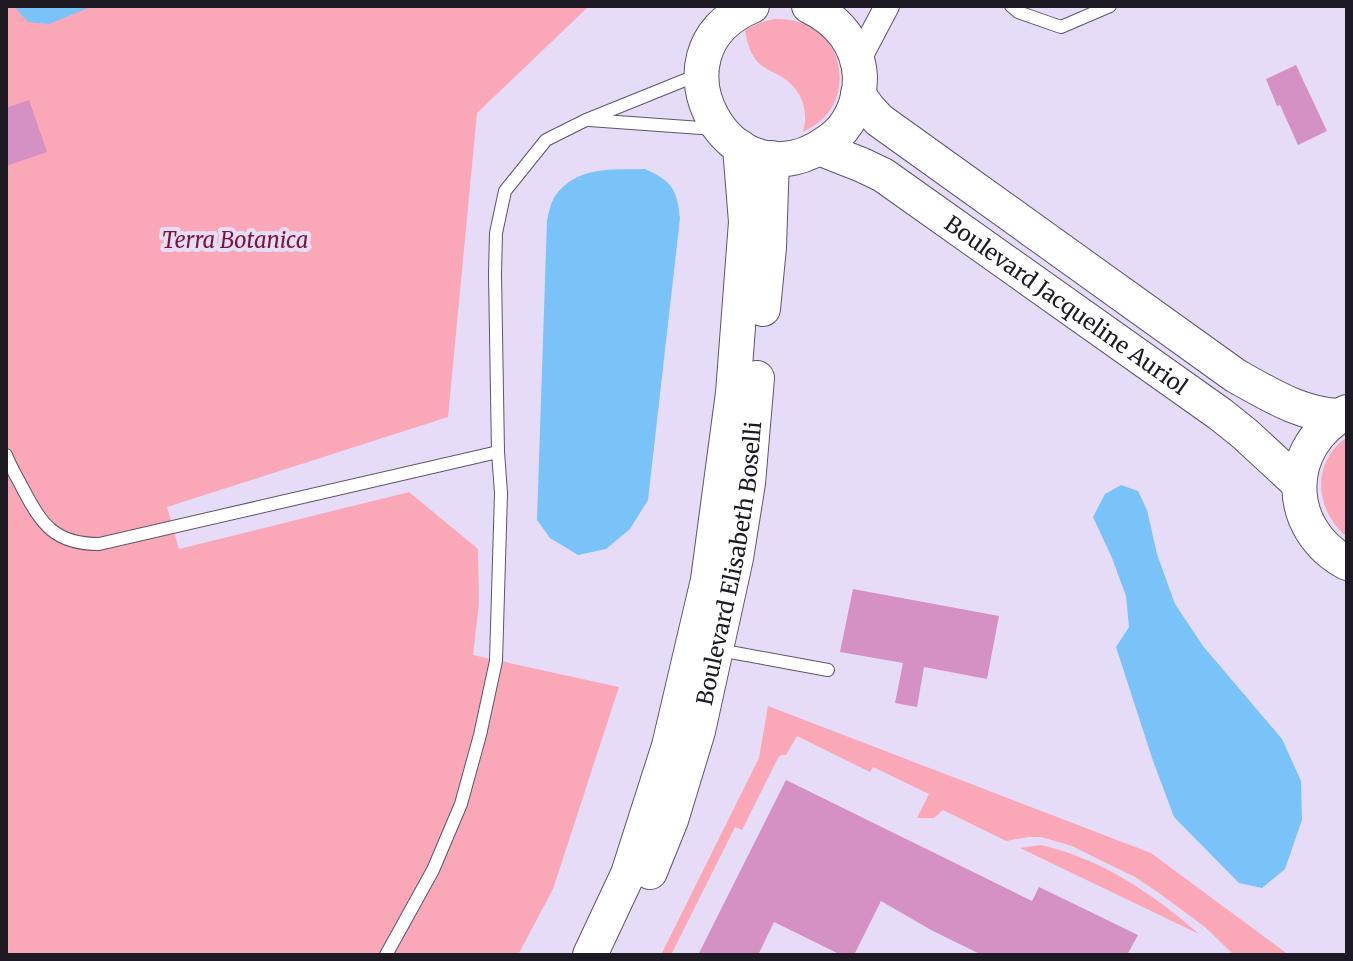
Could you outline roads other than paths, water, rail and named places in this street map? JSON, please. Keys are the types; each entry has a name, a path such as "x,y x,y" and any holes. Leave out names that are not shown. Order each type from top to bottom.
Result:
{"main road":[{"name":"Boulevard Jacqueline Auriol","path":"809,6 828,16 850,41 868,108 879,120 1236,376 1279,400 1311,413 1325,416 1344,414"},
{"path":"740,9 715,36 702,73 705,103 730,138 761,156 772,158 796,157 819,148 839,134 852,115 858,78"},
{"path":"590,955 628,874 669,746 708,580 733,393 746,222 730,138"},
{"name":"Boulevard Jacqueline Auriol","path":"819,148 883,175 1220,414 1299,484"},
{"name":"Boulevard Elisabeth Boselli","path":"616,955 671,820 698,731 736,558 748,483 769,247 772,158"},
{"path":"1344,414 1313,440 1299,484 1301,508 1310,530 1325,549 1347,563"}],"street":[{"path":"858,78 887,6"}],"lane":[{"path":"1011,6 1018,12 1061,27 1110,6"},
{"path":"386,955 433,870 461,804 496,661 501,493 495,274 496,233 505,191 546,140 586,120 702,73"},
{"path":"586,120 730,138"},
{"path":"6,455 31,505 49,530 64,539 82,544 99,544 498,452"},
{"path":"716,649 828,670"}],"water":[{"path":"16,6 93,6 49,24 28,22"},
{"path":"645,169 672,187 680,218 648,500 630,529 606,549 578,555 550,538 537,520 547,220 555,196 574,179 596,171"},
{"path":"1121,485 1138,491 1147,510 1157,554 1175,604 1203,646 1282,739 1301,781 1302,820 1285,869 1262,888 1239,883 1174,817 1152,758 1116,647 1129,627 1126,596 1093,517 1105,494"}],"park label":[{"name":"Terra Botanica","path":"235,240"}]}
